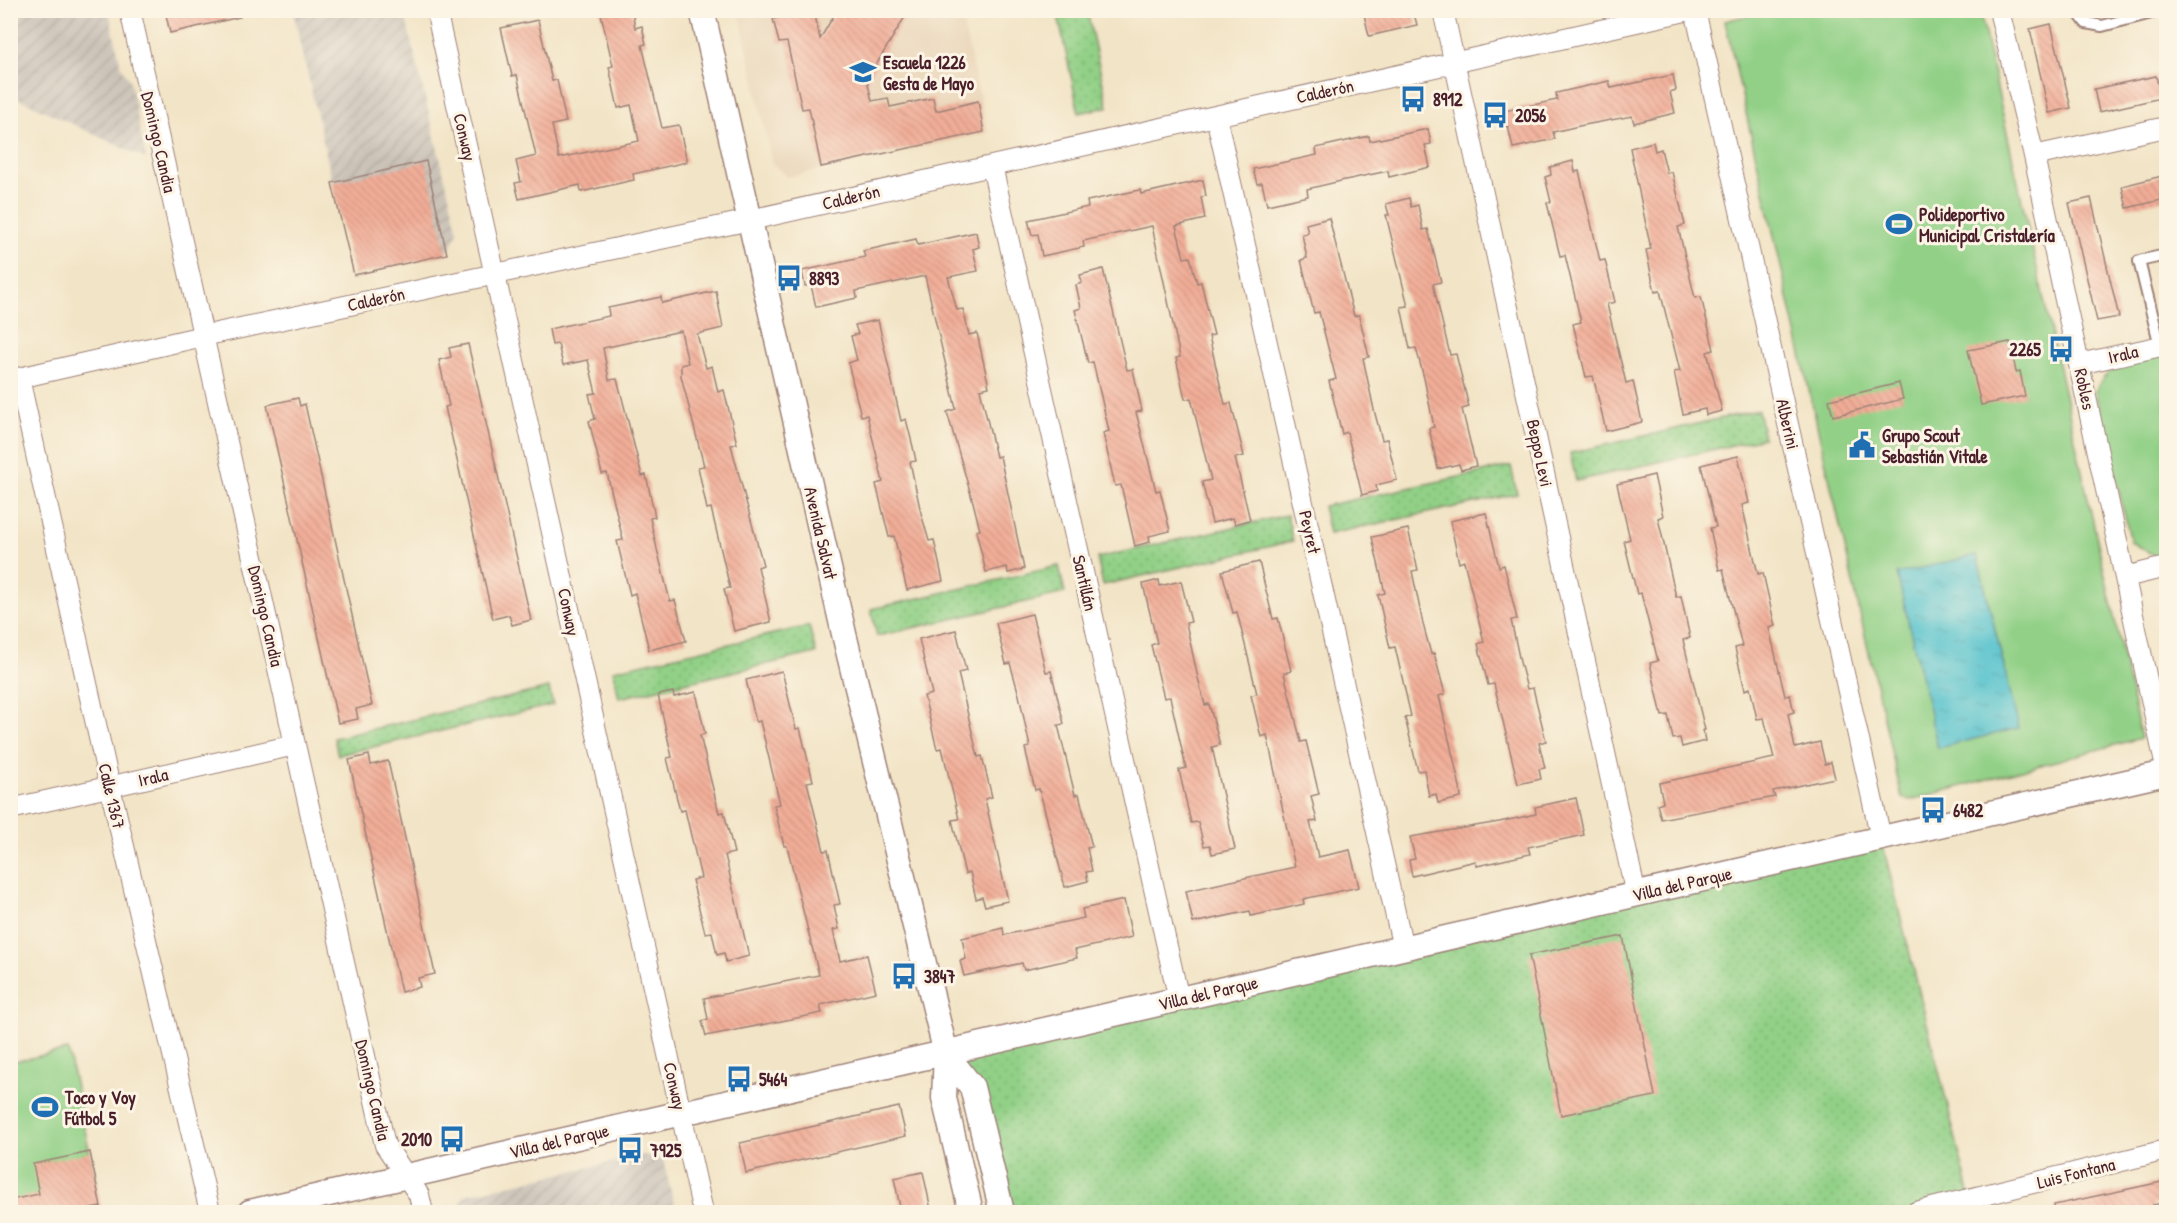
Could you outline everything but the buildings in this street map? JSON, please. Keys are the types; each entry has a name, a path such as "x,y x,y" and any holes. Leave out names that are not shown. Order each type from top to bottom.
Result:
{"street":[{"name":"Domingo Candia","path":"130,10 385,1145 419,1195 423,1212"},
{"name":"Conway","path":"436,10 703,1212"},
{"name":"Avenida Salvat","path":"702,10 844,634 946,1054 944,1098 971,1212"},
{"name":"Beppo Levi","path":"1443,10 1636,895"},
{"name":"Calderón","path":"15,379 203,336 750,220 1690,10"},
{"name":"Alberini","path":"1695,10 1881,838"},
{"name":"Robles","path":"1999,10 2034,156 2166,771"},
{"name":"Peyret","path":"1216,116 1403,948"},
{"path":"2034,156 2166,127"},
{"name":"Santillán","path":"992,166 1179,1000"},
{"name":"Irala","path":"2079,364 2163,345"},
{"name":"Calle 1367","path":"15,379 210,1212"},
{"path":"2125,577 2166,567"},
{"name":"Irala","path":"10,809 295,745"},
{"name":"Villa del Parque","path":"250,1212 946,1054 2166,771"},
{"name":"Avenida Salvat","path":"946,1054 972,1088 1002,1212"},
{"name":"Luis Fontana","path":"1916,1212 1973,1206 2166,1150"}],"lane":[{"path":"2076,10 2086,23 2102,26 2163,10"},
{"path":"2163,345 2139,261 2166,255"}],"shaded area":[{"path":"23,11 109,11 121,66 130,81 146,159 11,95 11,36"},
{"path":"293,11 404,11 458,232 447,254 354,275"},
{"name":"Escuela 1226 Gesta de Mayo","path":"739,11 960,11 988,133 787,177 772,163"},
{"path":"644,1155 663,1160 676,1212 457,1212 464,1195"}],"green space":[{"name":"Polideportivo Municipal Cristalería","path":"1770,10 1980,11 2141,738 1911,800 1902,798 1725,21"},
{"path":"1057,11 1087,11 1108,107 1079,113"},
{"path":"2166,354 2166,555 2157,557 2131,542 2095,391 2108,373 2116,367 2134,360"},
{"path":"1758,410 1764,438 1576,481 1570,453"},
{"path":"1511,466 1517,494 1329,534 1323,506"},
{"path":"1287,515 1293,541 1103,585 1097,558"},
{"path":"1059,566 1065,593 877,636 871,609"},
{"path":"809,626 816,653 619,698 613,670"},
{"path":"549,688 553,705 338,755 334,738"},
{"path":"1881,838 1974,1212 1002,1212 972,1088 946,1054"},
{"name":"Toco y Voy Fútbol 5","path":"68,1050 96,1182 39,1194 43,1212 11,1212 11,1062"}],"water":[{"path":"1977,555 2019,728 1938,748 1897,574"}],"place":[{"name":"Escuela 1226 Gesta de Mayo","path":"863,72"},
{"name":"8912","path":"1413,99"},
{"name":"2056","path":"1495,115"},
{"name":"Polideportivo Municipal Cristalería","path":"1899,224"},
{"name":"8893","path":"789,278"},
{"name":"2265","path":"2061,349"},
{"name":"Grupo Scout Sebastián Vitale","path":"1862,445"},
{"name":"6482","path":"1933,810"},
{"name":"3847","path":"904,976"},
{"name":"5464","path":"739,1079"},
{"name":"Toco y Voy Fútbol 5","path":"45,1107"},
{"name":"2010","path":"452,1139"},
{"name":"7925","path":"630,1150"}]}
